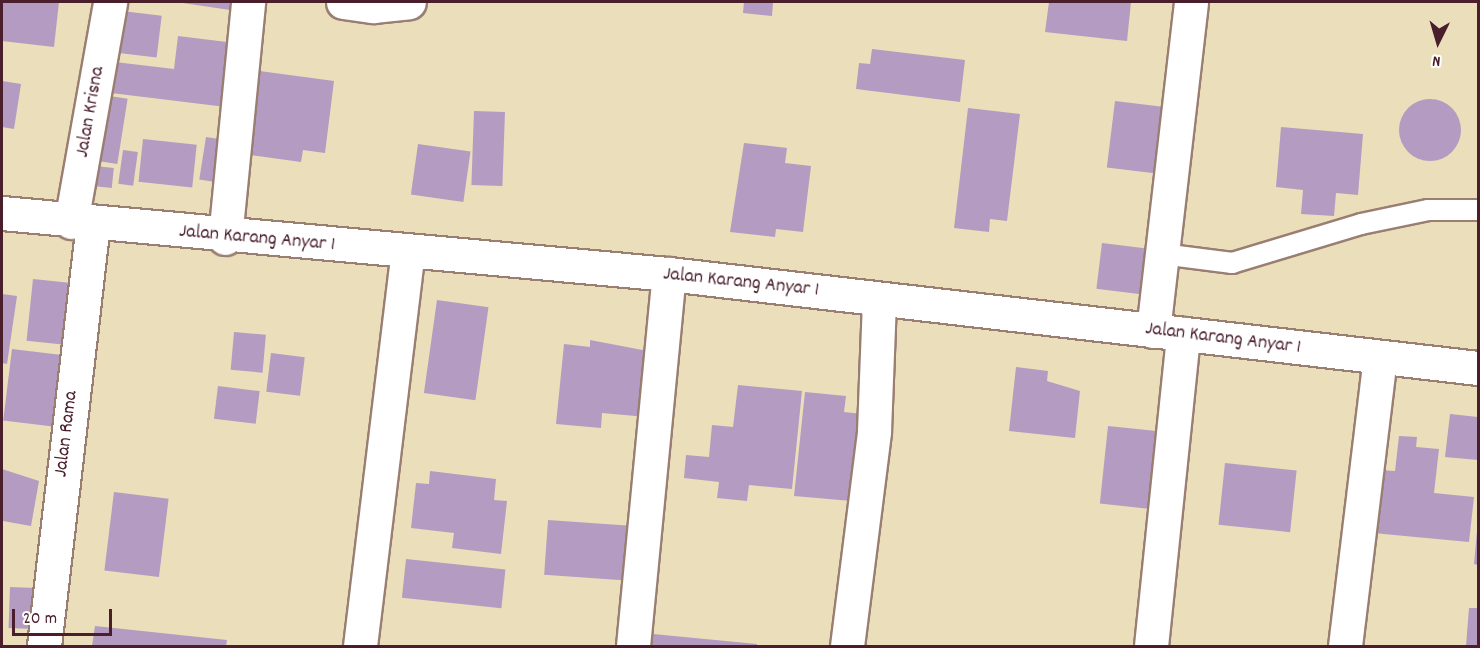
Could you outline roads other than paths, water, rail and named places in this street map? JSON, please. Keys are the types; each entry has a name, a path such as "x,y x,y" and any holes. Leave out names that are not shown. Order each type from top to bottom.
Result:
{"street":[{"name":"Jalan Krisna","path":"82,222 110,2"},
{"path":"225,238 248,2"},
{"path":"343,2 373,6 409,2"},
{"path":"1151,646 1168,332 1162,254 1191,2"},
{"name":"Jalan Karang Anyar 1","path":"2,213 225,238 669,274 1479,368"},
{"name":"Jalan Rama","path":"44,646 82,222"},
{"path":"360,646 408,252"},
{"path":"633,646 669,274"},
{"path":"847,646 874,431 879,299"},
{"path":"1345,646 1380,357"}],"lane":[{"path":"1162,254 1232,263 1361,224 1428,210 1479,210"}]}
